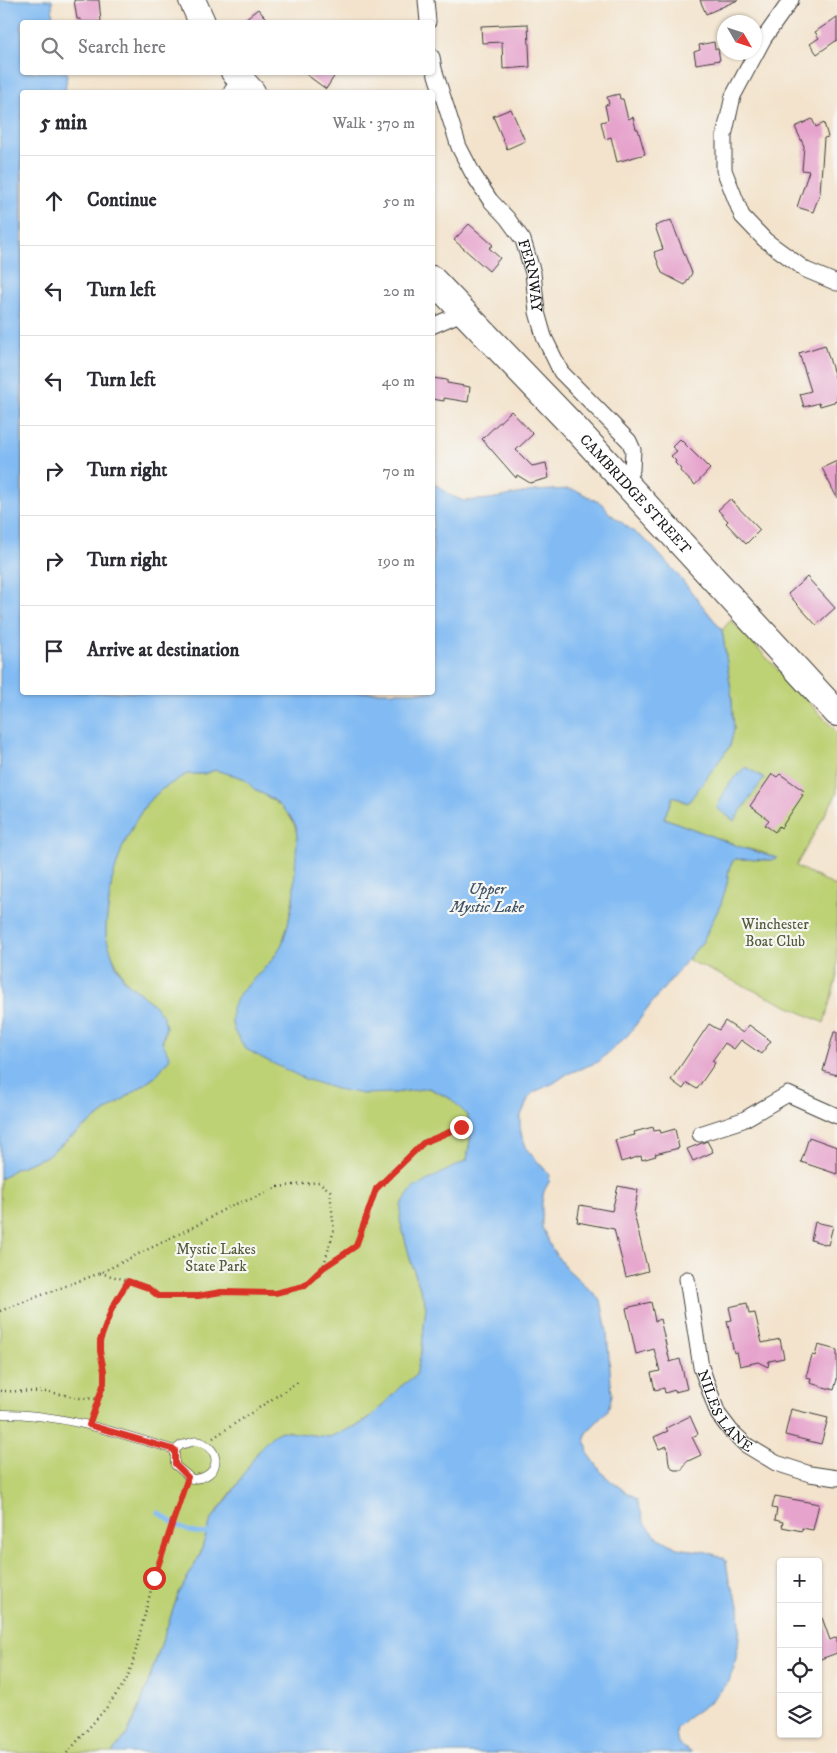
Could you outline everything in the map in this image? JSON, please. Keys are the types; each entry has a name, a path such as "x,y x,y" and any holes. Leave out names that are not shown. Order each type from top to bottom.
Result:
{"highway":[{"path":"192,0 201,20"},
{"name":"CAMBRIDGE STREET","path":"435,282 622,479 837,713"}],"street":[{"path":"426,0 428,20"},
{"path":"791,0 764,38 734,96 724,136 724,170 742,216 765,240 806,270 837,283"},
{"name":"FERNWAY","path":"435,72 459,147 473,174 490,200 507,218 523,240 533,272 537,312 544,337 561,372 629,441 633,450 632,470 622,479"},
{"path":"435,325 464,312"},
{"path":"700,1134 743,1120 788,1094 837,1116"},
{"name":"NILES LANE","path":"687,1279 701,1367 718,1414 731,1431 746,1445 776,1463 810,1474 837,1478"}],"lane":[{"path":"0,1414 27,1414 89,1425 175,1450"},
{"path":"187,1442 206,1443 213,1450 216,1459 214,1468 208,1476 198,1479 188,1477 175,1464 175,1450 187,1442"}],"path":[{"path":"100,1273 148,1288 158,1296 198,1296 221,1292 275,1293 304,1286 323,1268 356,1246 376,1189 423,1143 461,1127"},
{"path":"0,1312 100,1273 199,1224 230,1206 278,1187 319,1182 330,1191 334,1230 323,1268"},
{"path":"89,1425 104,1383 100,1341 112,1308 128,1281"},
{"path":"206,1443 298,1382"},
{"path":"0,1391 49,1392 80,1398 99,1399"},
{"path":"67,1753 107,1707 126,1681 132,1665 154,1578 188,1477"}],"green space":[{"name":"Winchester Boat Club","path":"731,620 837,732 837,793 796,866 837,887 837,976 824,1023 688,960 703,941 727,884 729,869 734,859 770,860 777,858 743,848 664,818 673,796 687,803 730,746 734,729 731,690 722,630"},
{"name":"Mystic Lakes State Park","path":"215,770 240,777 277,804 291,818 297,834 298,848 295,883 286,933 274,958 240,993 240,1040 246,1049 305,1079 394,1093 429,1088 451,1099 467,1115 472,1127 467,1160 442,1174 400,1220 411,1262 426,1306 417,1375 379,1409 353,1428 329,1437 302,1435 287,1431 245,1474 211,1520 199,1557 178,1595 139,1709 126,1736 112,1753 0,1753 0,1179 15,1169 45,1157 155,1077 166,1027 154,1005 125,981 110,951 106,937 106,924 112,879 122,848 147,803 162,789 187,774 204,774"}],"water":[{"name":"Upper Mystic Lake","path":"0,0 52,0 53,20 20,20 20,75 67,75 65,90 20,90 20,695 435,695 435,484 449,495 464,501 490,499 534,491 569,489 580,492 603,504 609,513 650,544 722,630 731,690 734,729 730,746 688,803 673,796 664,818 743,848 778,858 770,860 734,859 729,869 721,904 703,941 628,1035 598,1062 567,1074 554,1083 534,1092 529,1097 520,1118 522,1137 528,1151 550,1175 542,1202 542,1227 552,1249 565,1267 601,1300 607,1332 612,1395 608,1410 588,1431 585,1438 588,1453 603,1474 637,1499 644,1522 656,1536 677,1548 707,1552 724,1558 729,1580 739,1605 740,1627 738,1647 734,1668 727,1684 710,1702 677,1728 678,1743 691,1753 112,1753 126,1736 139,1709 178,1595 199,1557 211,1520 232,1493 260,1448 272,1436 281,1431 329,1437 361,1424 375,1413 400,1387 416,1375 422,1348 426,1306 411,1262 400,1220 401,1205 413,1188 467,1160 472,1127 467,1115 451,1099 429,1088 394,1093 363,1094 336,1089 305,1079 246,1049 234,1031 232,1008 240,993 272,960 282,944 293,902 297,839 296,826 290,816 274,800 254,789 243,778 215,770 204,774 187,774 162,789 147,803 136,820 122,848 112,880 106,937 116,966 125,981 154,1005 163,1016 166,1027 162,1041 170,1058 155,1077 45,1157 15,1169 0,1179"},
{"path":"746,767 764,778 734,821 717,808 729,785"}],"building":[{"path":"74,0 99,0 101,20 77,19"},
{"path":"700,0 738,0 706,14"},
{"path":"258,9 267,20 244,20"},
{"path":"837,17 837,40 817,54 810,44 819,38 815,32"},
{"path":"528,24 530,67 503,69 502,42 482,43 481,26"},
{"path":"714,42 715,49 717,49 717,60 720,60 696,64 694,52 700,50 699,45"},
{"path":"307,75 335,75 326,89"},
{"path":"619,94 620,99 623,99 628,119 633,117 645,154 617,162 611,137 605,139 601,122 608,120 605,105 609,104 607,97"},
{"path":"511,109 525,141 507,149 493,116"},
{"path":"812,119 816,127 824,123 828,137 824,138 820,193 813,212 797,207 809,171 802,170 804,146 795,127"},
{"path":"671,220 692,273 685,285 662,273 654,252 663,249 655,226"},
{"path":"469,224 493,245 489,248 500,258 489,271 454,240"},
{"path":"825,345 837,384 837,401 820,406 819,403 804,407 800,394 811,391 799,353"},
{"path":"435,378 447,380 447,383 470,387 468,402 444,398 444,401 435,400"},
{"path":"511,411 533,434 516,450 532,466 546,463 549,478 530,483 517,475 516,478 482,439"},
{"path":"680,439 710,469 695,485 680,471 681,469 671,456 677,451 672,447"},
{"path":"837,461 837,498 822,468"},
{"path":"730,499 760,530 746,544 726,523 728,521 718,510"},
{"path":"807,577 835,608 816,625 788,594"},
{"path":"772,774 777,777 780,774 804,791 781,828 779,826 775,832 765,825 769,820 750,806"},
{"path":"725,1021 743,1033 749,1025 771,1041 761,1054 741,1040 734,1049 725,1043 712,1061 715,1063 697,1089 687,1083 683,1089 671,1080 709,1024 719,1030"},
{"path":"834,1032 837,1032 837,1075 823,1071"},
{"path":"653,1127 654,1131 660,1130 661,1133 675,1129 679,1148 655,1154 656,1156 642,1160 641,1156 621,1162 615,1140 635,1135 634,1132"},
{"path":"809,1137 837,1147 837,1174 801,1162"},
{"path":"707,1141 713,1152 693,1161 687,1149"},
{"path":"618,1186 638,1190 634,1214 648,1271 626,1277 614,1229 577,1222 580,1205 612,1211"},
{"path":"815,1222 833,1226 828,1245 811,1240"},
{"path":"651,1302 655,1321 660,1319 670,1362 680,1359 687,1389 665,1393 664,1388 655,1390 651,1373 660,1371 654,1349 636,1354 626,1308"},
{"path":"747,1303 749,1314 755,1313 762,1343 780,1339 784,1358 769,1361 768,1367 758,1362 740,1366 737,1352 734,1353 727,1321 732,1320 729,1307"},
{"path":"818,1345 837,1350 837,1379 834,1390 810,1383 811,1378 806,1377 812,1355 815,1356"},
{"path":"791,1409 828,1418 821,1444 785,1435"},
{"path":"690,1416 698,1434 692,1437 701,1455 686,1462 682,1470 674,1470 669,1464 667,1446 659,1449 654,1437 668,1431 666,1428"},
{"path":"775,1496 819,1504 813,1530 802,1528 802,1531 782,1527 783,1522 775,1520 777,1509 772,1508"},
{"path":"822,1618 830,1640 837,1637 837,1653 822,1659"}],"waterway":[{"path":"158,1512 187,1530 207,1533"}],"route":[{"path":"154,1578 188,1477 175,1464 175,1450 89,1425 104,1383 100,1341 112,1308 128,1281 148,1288 158,1296 198,1296 221,1292 275,1293 304,1286 323,1268 356,1246 376,1189 423,1143 461,1127"}]}
